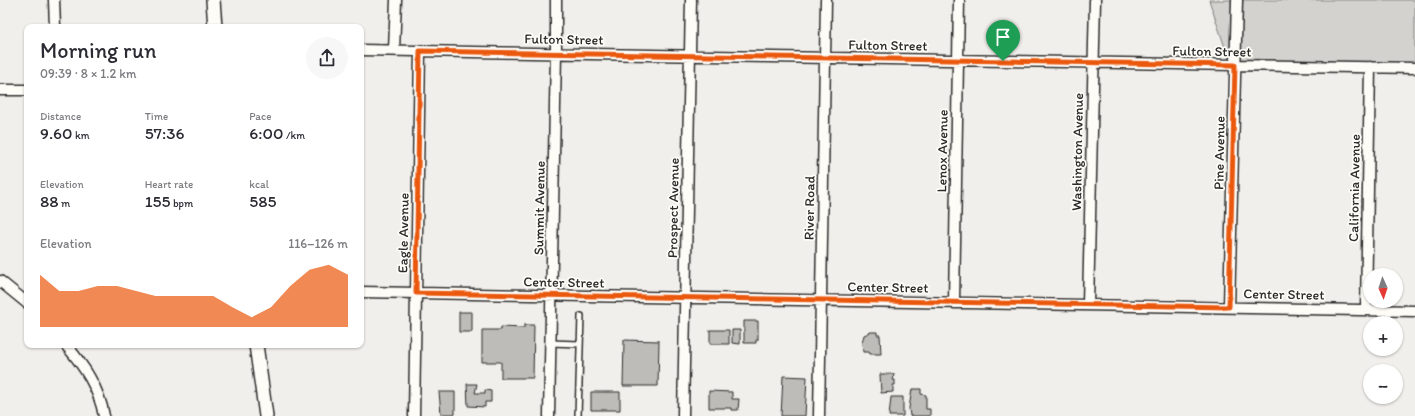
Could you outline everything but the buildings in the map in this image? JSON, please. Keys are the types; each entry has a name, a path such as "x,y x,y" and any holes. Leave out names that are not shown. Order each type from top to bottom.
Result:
{"street":[{"path":"54,0 55,24"},
{"path":"212,0 215,24"},
{"path":"394,50 396,0"},
{"name":"Summit Avenue","path":"549,416 556,0"},
{"name":"Prospect Avenue","path":"683,416 691,0"},
{"name":"River Road","path":"820,416 826,0"},
{"name":"Lenox Avenue","path":"954,302 959,0"},
{"name":"Washington Avenue","path":"1088,305 1095,0"},
{"name":"Pine Avenue","path":"1229,307 1237,0"},
{"name":"Fulton Street","path":"364,50 1415,68"},
{"name":"Eagle Avenue","path":"414,416 420,51"},
{"name":"California Avenue","path":"1366,310 1370,67"},
{"path":"0,90 24,90"},
{"path":"0,281 24,301"},
{"name":"Center Street","path":"364,292 1415,311"},
{"path":"69,348 79,360 90,377 98,393 104,416"},
{"path":"256,348 266,416"}],"lane":[{"path":"578,416 581,316"},
{"path":"550,343 580,344"}],"shaded area":[{"path":"1209,0 1415,0 1415,72 1233,71"}],"route":[{"path":"420,51 1003,61 1235,65 1229,307 416,293 420,51"}]}
